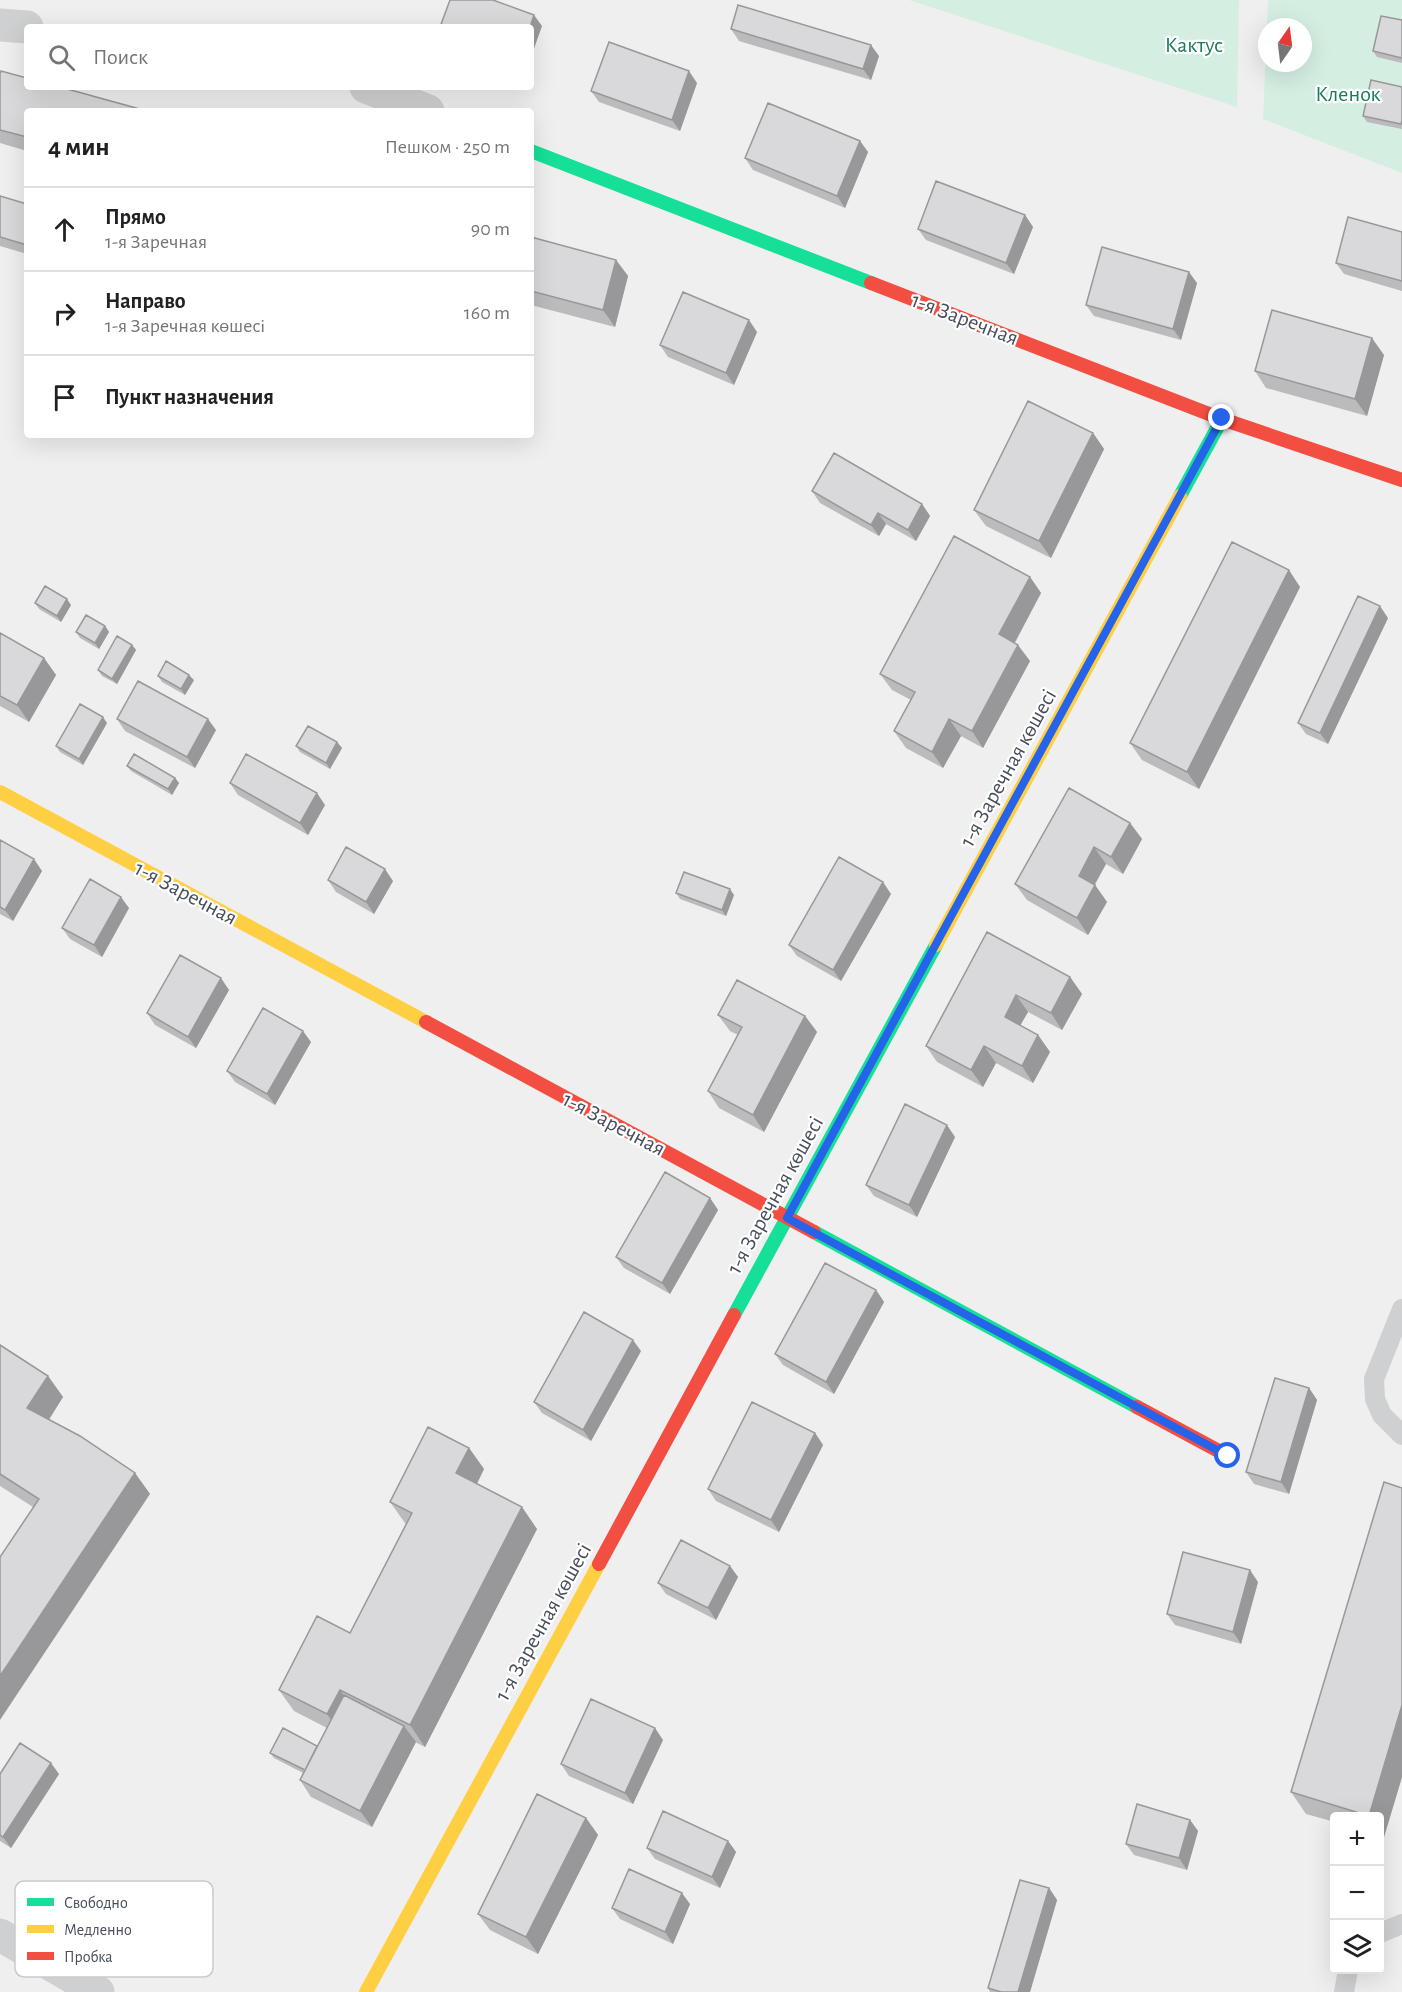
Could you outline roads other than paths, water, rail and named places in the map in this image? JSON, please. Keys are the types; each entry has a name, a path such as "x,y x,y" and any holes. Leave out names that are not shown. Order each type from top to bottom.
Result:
{"street":[{"path":"0,25 24,27"},
{"path":"374,90 420,108"},
{"name":"1-я Заречная","path":"534,152 1222,418 1402,480"},
{"name":"1-я Заречная көшесі","path":"366,1992 1222,418"},
{"name":"1-я Заречная","path":"0,792 1228,1456"},
{"path":"0,1935 15,1944"},
{"path":"72,1977 98,1992"}],"lane":[{"path":"1402,1309 1374,1379 1375,1399 1382,1415 1402,1435"},
{"path":"1384,1931 1402,1924"},
{"path":"1344,1992 1347,1974"}],"park label":[{"name":"Кактус","path":"1194,45"},
{"name":"Кленок","path":"1348,94"}]}
